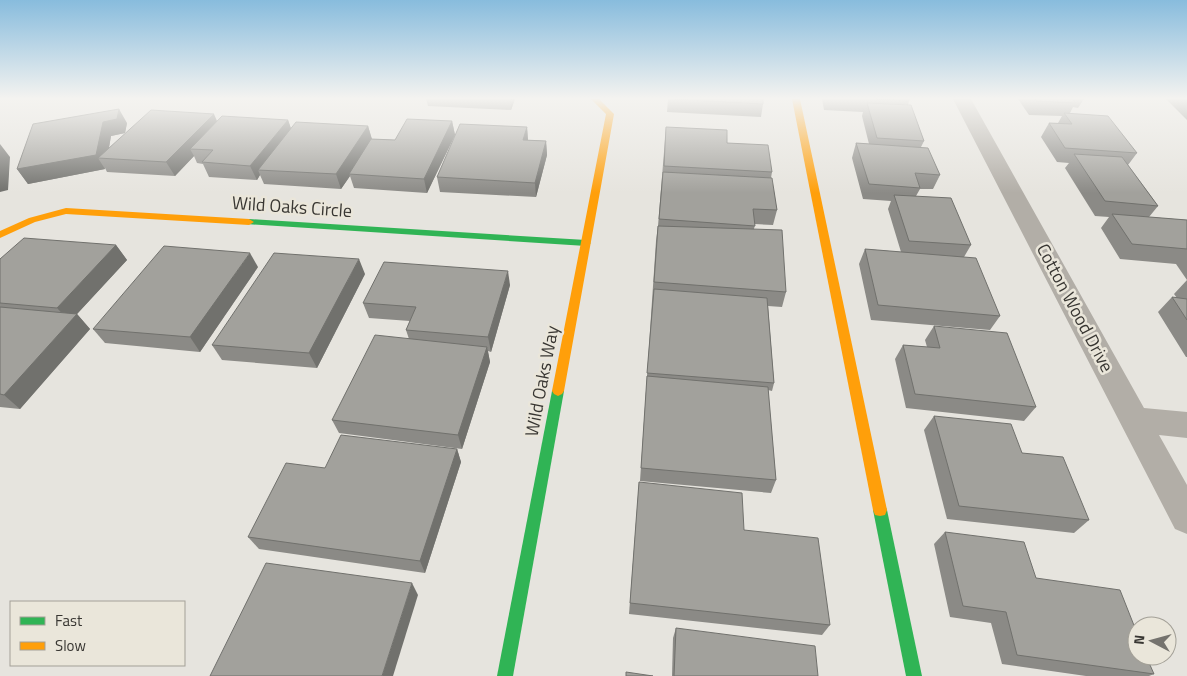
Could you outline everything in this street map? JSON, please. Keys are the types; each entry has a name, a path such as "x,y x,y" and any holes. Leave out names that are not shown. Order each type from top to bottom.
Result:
{"street":[{"name":"Wild Oaks Way","path":"504,676 607,131"},
{"path":"802,131 914,676"},
{"name":"Cotton Wood Drive","path":"979,131 1187,518"},
{"name":"Wild Oaks Circle","path":"0,234 32,220 66,211 586,243"},
{"path":"1136,420 1187,425"}],"building":[{"path":"31,131 101,131 96,155 17,169"},
{"path":"128,131 197,131 166,162 98,158"},
{"path":"208,131 279,131 250,166 202,162 213,150 190,149"},
{"path":"289,131 365,131 336,174 258,170"},
{"path":"400,131 447,131 424,179 349,174 371,139 395,140"},
{"path":"457,131 526,131 523,140 546,141 535,183 437,177"},
{"path":"666,131 727,131 727,143 768,145 772,172 664,166"},
{"path":"875,131 920,131 924,141 877,138"},
{"path":"1054,131 1119,131 1137,153 1065,148"},
{"path":"856,143 928,148 940,175 915,173 920,188 869,184"},
{"path":"1074,154 1122,157 1158,206 1105,201"},
{"path":"663,172 772,178 777,210 753,209 755,226 659,219"},
{"path":"894,195 951,198 971,245 909,241"},
{"path":"1112,214 1187,220 1187,249 1132,244"},
{"path":"658,226 782,230 786,292 654,282"},
{"path":"24,238 116,245 57,308 0,303 0,259"},
{"path":"164,246 250,253 190,337 93,329"},
{"path":"865,249 976,258 1000,316 878,305"},
{"path":"274,253 359,259 309,353 212,345"},
{"path":"384,262 508,271 488,337 406,330 416,307 363,303"},
{"path":"654,289 767,298 774,383 647,373"},
{"path":"1172,297 1187,299 1187,320"},
{"path":"0,307 77,314 4,395 0,394"},
{"path":"934,326 1007,333 1036,407 915,394 903,345 940,348"},
{"path":"375,335 487,347 458,435 332,420"},
{"path":"647,376 768,387 776,480 641,468"},
{"path":"934,416 1011,424 1022,453 1063,457 1089,520 959,506"},
{"path":"341,435 457,449 420,561 248,537 286,463 325,468"},
{"path":"639,482 742,493 744,530 818,538 830,625 630,603"},
{"path":"945,532 1024,542 1036,578 1120,590 1130,616 1127,616 1127,666 1150,666 1154,674 1017,655 1006,612 963,606"},
{"path":"266,563 412,583 382,676 210,676"},
{"path":"676,628 815,646 818,676 674,676"},
{"path":"626,672 653,676 626,676"}],"traffic: fast":[{"path":"249,222 586,243"},
{"path":"505,676 558,391"},
{"path":"880,510 914,676"}],"traffic: slow":[{"path":"558,391 607,131"},
{"path":"802,131 880,510"},
{"path":"0,235 32,220 66,211 249,222"}]}
